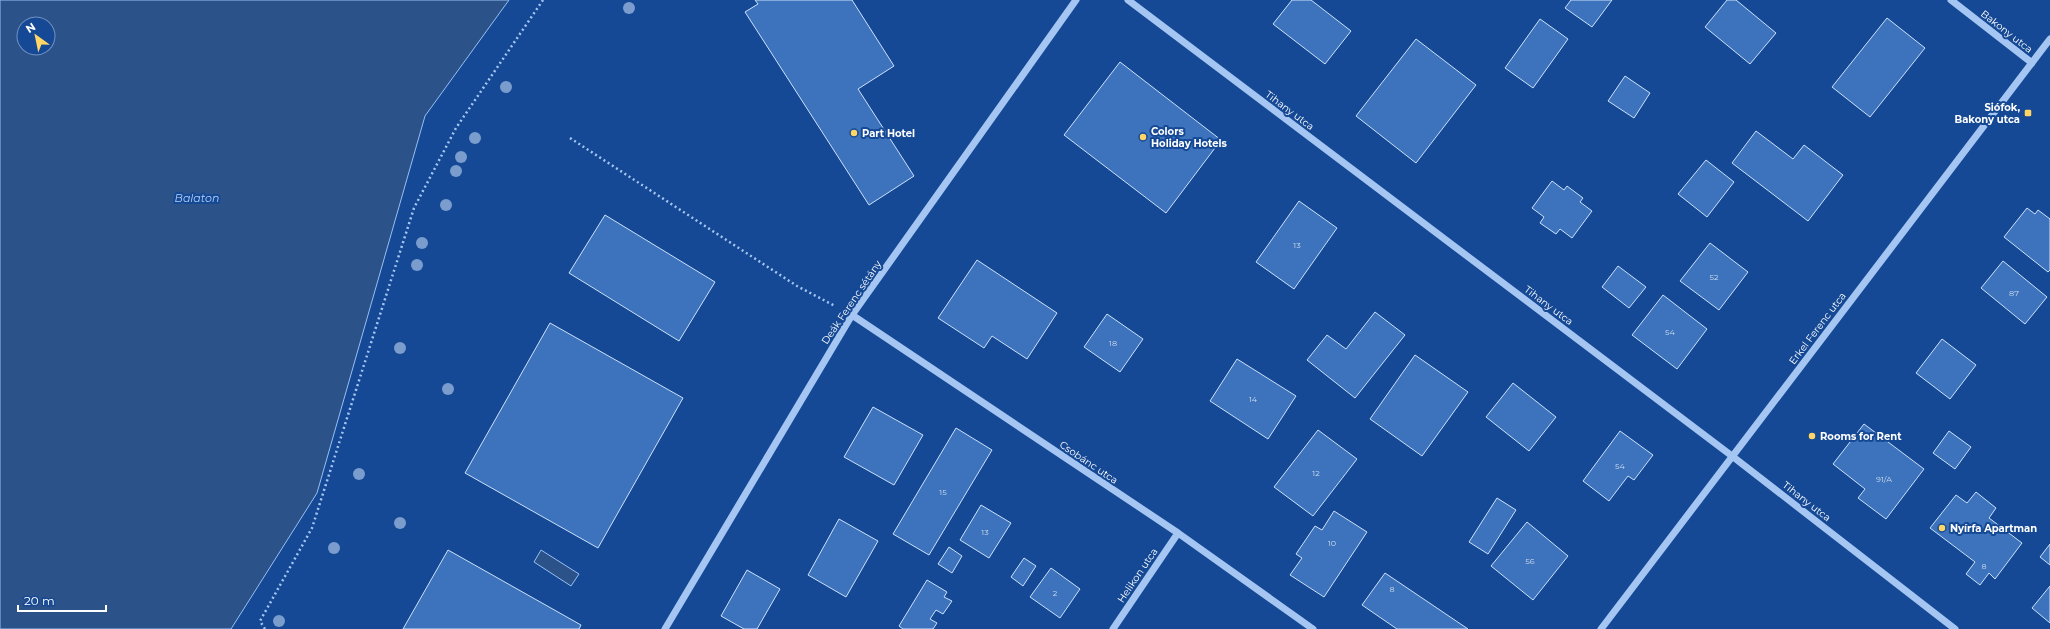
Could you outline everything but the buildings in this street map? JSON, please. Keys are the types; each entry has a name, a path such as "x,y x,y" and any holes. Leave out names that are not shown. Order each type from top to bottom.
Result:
{"street":[{"name":"Deák Ferenc sétány","path":"665,629 852,315 1076,0"},
{"name":"Tihany utca","path":"1128,0 1732,456 1955,629"},
{"name":"Bakony utca","path":"1951,0 2032,63"},
{"name":"Erkel Ferenc utca","path":"1601,629 2050,39"},
{"name":"Csobánc utca","path":"852,315 1178,533 1313,629"},
{"name":"Helikon utca","path":"1112,629 1178,533"}],"path":[{"path":"265,629 260,621 312,528 414,208 456,128 543,0"},
{"path":"570,138 797,286 852,315"}],"water":[{"name":"Balaton","path":"0,0 509,0 425,116 317,493 231,629 0,629"},
{"path":"541,550 579,574 571,586 534,562"}],"place":[{"name":"Siófok, Bakony utca","path":"2028,113"},
{"name":"Part Hotel","path":"854,133"},
{"name":"Colors Holiday Hotels","path":"1143,137"},
{"name":"Rooms for Rent","path":"1812,436"},
{"name":"Nyírfa Apartman","path":"1942,528"}]}
